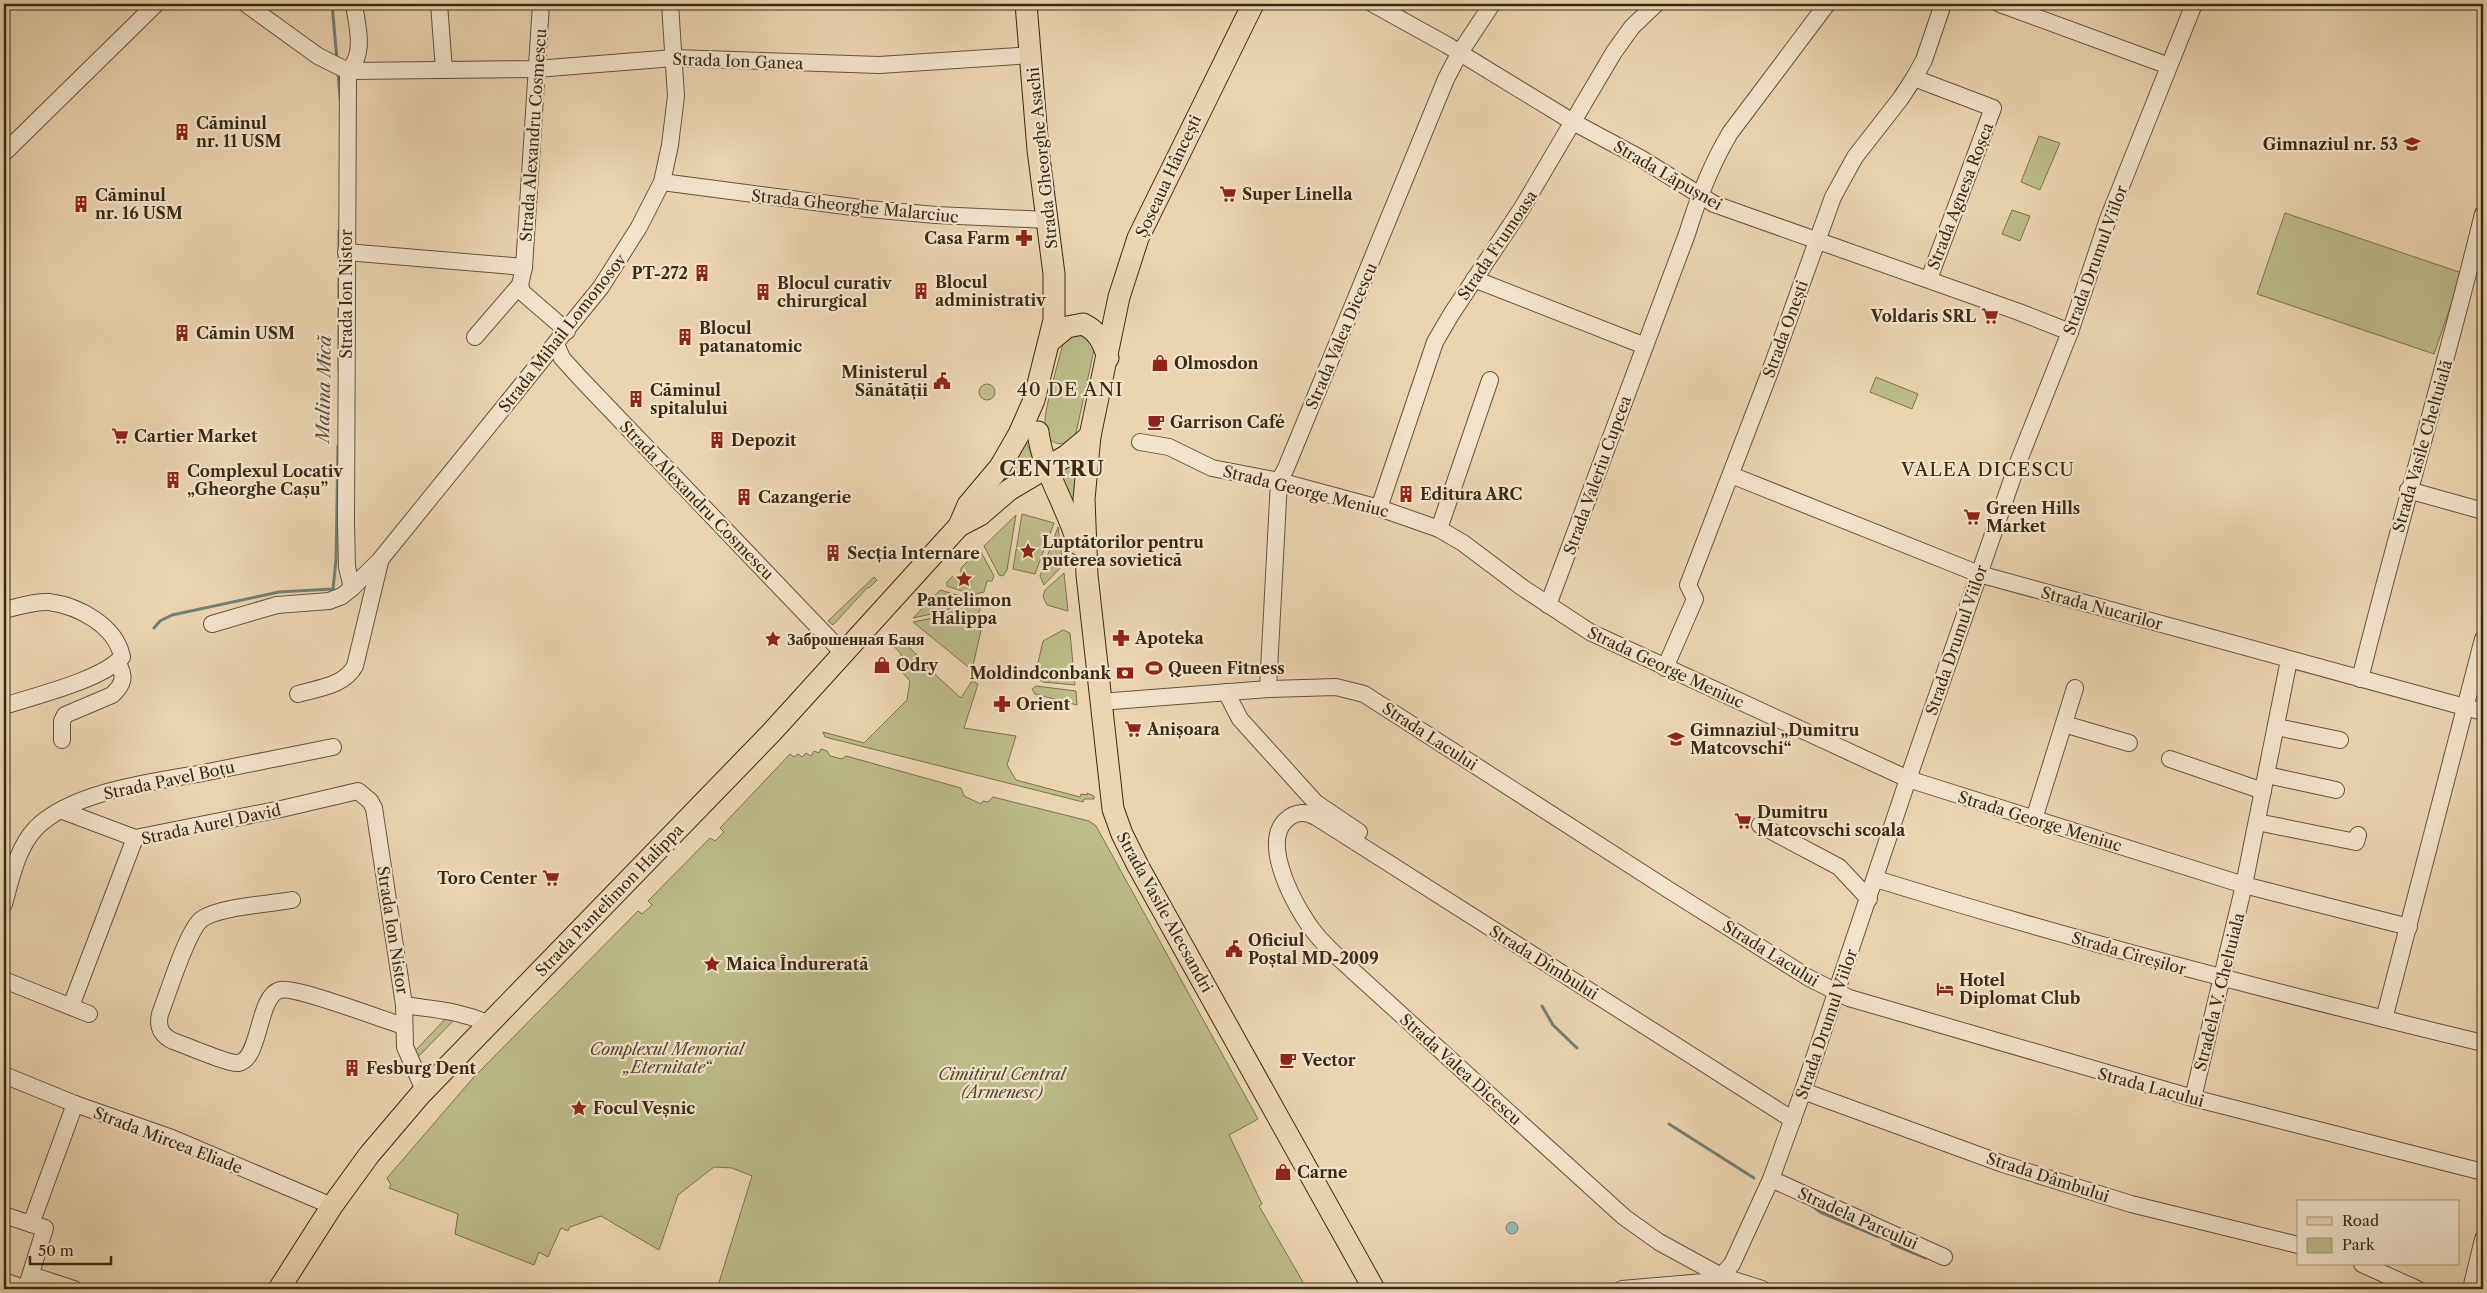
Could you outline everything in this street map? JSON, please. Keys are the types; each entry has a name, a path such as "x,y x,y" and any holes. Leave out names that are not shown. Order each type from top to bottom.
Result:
{"main road":[{"name":"Strada Gheorghe Asachi","path":"1026,4 1032,55 1038,150 1056,293 1049,342 1034,400"},
{"name":"Șoseaua Hâncești","path":"1083,442 1108,358 1119,297 1138,238 1253,4"},
{"path":"1049,342 1067,327 1083,324 1101,339 1108,358"},
{"path":"1034,400 1040,448 1072,526 1087,575"},
{"name":"Strada Pantelimon Halippa","path":"279,1289 332,1206 369,1155 424,1090 487,1023 677,831 844,654 959,526 968,505 1006,458 1034,400"},
{"path":"1038,432 1044,444 1054,451 1064,452 1083,442"},
{"name":"Strada Pantelimon Halippa","path":"959,526 980,515 1009,490 1083,442"},
{"name":"Strada Vasile Alecsandri","path":"1083,442 1087,575 1113,809 1126,845 1374,1289"}],"street":[{"path":"4,153 156,4"},
{"path":"246,4 318,56 348,71"},
{"name":"Strada Ion Nistor","path":"352,588 347,567 346,523 346,252 348,71 356,64 359,50 354,4"},
{"path":"439,4 444,70"},
{"name":"Strada Alexandru Cosmescu","path":"475,336 520,285 524,267 541,4"},
{"name":"Strada Mihail Lomonosov","path":"212,624 277,605 329,601 342,596 352,588 380,560 602,287 630,244 662,182 674,113 674,58 670,4"},
{"name":"Strada Lăpușnei","path":"1373,4 1572,122 1642,158 1714,204 1929,279 2070,332"},
{"name":"Strada Valea Dicescu","path":"1268,689 1279,481 1435,104 1459,54 1492,4"},
{"name":"Strada Frumoasa","path":"1379,508 1429,357 1452,313 1522,208 1623,39 1632,27 1656,4"},
{"name":"Strada Valeriu Cupcea","path":"1548,605 1646,346 1687,234 1699,195 1716,156 1730,133 1826,4"},
{"name":"Strada Onești","path":"1666,668 1695,599 1688,585 1731,475 1817,241 1846,171 1914,78 1924,60 1943,4"},
{"path":"2000,4 2169,66"},
{"name":"Strada Drumul Viilor","path":"1721,1276 1732,1264 1771,1179 1793,1120 1835,992 1876,879 1908,779 2017,465 2070,332 2108,219 2194,4"},
{"name":"Strada Ion Ganea","path":"348,71 536,69 674,58 879,65 1032,55"},
{"name":"Strada Agnesa Roșca","path":"1914,78 1993,108 1929,279"},
{"name":"Strada Gheorghe Malarciuc","path":"662,182 868,209 936,215 1048,220"},
{"name":"Strada Vasile Cheltuială","path":"2360,679 2408,490 2453,335 2483,214"},
{"path":"346,252 524,267"},
{"path":"1474,278 1646,346"},
{"path":"520,285 522,292 567,331"},
{"name":"Strada Alexandru Cosmescu","path":"556,344 562,358 580,378 844,654"},
{"path":"1439,529 1490,380"},
{"name":"Strada George Meniuc","path":"1140,442 1169,447 1212,468 1279,481 1379,508 1439,529 1469,547 1548,605 1590,632 1908,779 2244,886 2409,927"},
{"name":"Strada Nucarilor","path":"1731,475 1979,574 2483,712"},
{"path":"2408,490 2483,511"},
{"path":"298,694 339,682 350,675 355,666 380,560"},
{"path":"4,610 48,602 75,610 94,620 112,634 122,657 117,662 89,677 4,706"},
{"path":"2384,1019 2483,639"},
{"path":"2244,886 2289,660"},
{"path":"62,740 62,721 65,715 119,689 124,681 117,662"},
{"name":"Strada Lacului","path":"1100,702 1268,689 1336,687 1364,694 1669,890 1835,992 1891,1012 2193,1098 2483,1172"},
{"path":"2034,819 2075,688"},
{"path":"1226,692 1240,719 1316,803 1372,840"},
{"path":"2064,724 2129,743"},
{"path":"2276,727 2340,740"},
{"name":"Strada Pavel Boțu","path":"4,904 17,861 28,839 42,824 85,800 121,789 333,747"},
{"path":"2170,759 2263,792"},
{"path":"2266,775 2336,790"},
{"name":"Strada Aurel David","path":"71,1006 135,838 281,809 349,792 358,791 370,801"},
{"name":"Strada Ion Nistor","path":"370,801 374,808 404,1005 449,1010 487,1023"},
{"path":"63,811 135,838"},
{"name":"Strada Dîmbului","path":"1293,815 1308,813 1316,817 1793,1120"},
{"name":"Strada Valea Dicescu","path":"1293,815 1284,822 1277,834 1280,866 1298,907 1314,932 1327,946 1624,1217 1659,1242 1721,1276 1762,1289"},
{"path":"2257,822 2356,842 2358,835"},
{"path":"1760,825 1839,867 1869,899"},
{"name":"Strada Cireșilor","path":"1876,879 2008,920 2223,980 2483,1043"},
{"name":"Stradela V. Cheltuiala","path":"2193,1098 2223,980 2244,886"},
{"path":"292,900 216,913 201,920 192,932 160,1014 159,1026 166,1037 230,1062 242,1061 250,1054 270,1000 280,990 294,991 317,997 404,1026"},
{"path":"4,980 90,1014"},
{"path":"404,1005 404,1026 408,1058 424,1090"},
{"name":"Strada Mircea Eliade","path":"4,1074 74,1104 172,1138 332,1206"},
{"name":"Strada Dâmbului","path":"1803,1091 2002,1164 2122,1201 2297,1245"},
{"path":"31,1224 74,1104"},
{"name":"Stradela Parcului","path":"1771,1179 1944,1257"},
{"path":"4,1215 45,1228 28,1284"},
{"path":"2471,1289 2483,1239"},
{"path":"2366,1266 2418,1289"},
{"path":"1622,1289 1704,1282 1721,1276"},
{"path":"4,1280 74,1289"}],"green space":[{"path":"2039,136 2060,143 2040,190 2021,182"},
{"path":"2012,210 2030,216 2020,241 2002,234"},
{"path":"2285,213 2462,273 2434,354 2257,294"},
{"path":"1084,335 1093,345 1094,350 1076,433 1068,443 1059,444 1052,441 1047,435 1045,419 1049,398 1063,344 1070,336"},
{"path":"1876,377 1918,394 1912,409 1870,392"},
{"path":"984,384 990,384 995,389 993,398 984,400 979,395 979,389"},
{"path":"1026,442 1035,462 1015,474 1009,468"},
{"path":"1078,462 1076,505 1071,507 1060,471"},
{"path":"1022,514 1054,523 1035,574 1013,569"},
{"path":"1016,515 1007,570 1003,576 999,575 984,546"},
{"path":"1058,527 1063,565 1044,585 1040,576"},
{"path":"978,551 981,552 994,576 992,581 987,581 984,592 973,595 947,586 947,582 953,576 958,576 964,582 967,579 961,573 961,568"},
{"path":"1064,573 1068,611 1047,605 1043,597 1045,590"},
{"path":"874,577 877,580 868,587 833,625 828,621"},
{"path":"940,590 968,598 945,611 913,618"},
{"path":"973,601 982,602 978,616 984,617 972,670 913,622 943,616"},
{"path":"1063,630 1070,633 1075,685 1043,682 1035,676 1043,641"},
{"path":"899,637 920,658 919,660 961,698 972,681 978,684 964,728 1016,736 1007,765 1016,780 1080,797 1081,794 1087,795 1087,793 1094,796 1094,799 1084,799 1083,802 825,737 823,732 864,743 907,700 910,681 901,671 901,654 892,644"},
{"path":"1036,686 1076,691 1077,705 1035,694 1032,689"},
{"name":"Cimitirul Central (Armenesc)","path":"821,749 827,751 830,756 842,759 846,756 961,788 964,796 981,804 983,801 988,802 993,797 1089,821 1096,826 1258,1119 1229,1135 1262,1204 1259,1206 1307,1289 717,1289 752,1176 732,1168 714,1167 678,1195 659,1250 601,1216 570,1227 568,1231 561,1228 548,1257 539,1252 534,1265 455,1234 458,1214 389,1188 391,1185 387,1178 473,1078 638,911 642,914 652,905 648,901 710,838 715,841 724,832 720,828 790,754 794,757 798,754 802,757 806,753 811,756 814,751 819,753"},
{"path":"447,1017 457,1017 415,1060 415,1051"}],"water":[{"path":"1510,1222 1514,1222 1518,1228 1514,1234 1510,1234 1506,1230 1506,1226"}],"waterway":[{"name":"Malina Mică","path":"332,4 337,60"},
{"name":"Malina Mică","path":"338,72 340,98"},
{"name":"Malina Mică","path":"339,231 339,370"},
{"name":"Malina Mică","path":"154,628 160,621 172,615 279,592 333,589 336,560 338,446"},
{"path":"1542,1006 1553,1025 1577,1048"},
{"path":"1669,1124 1754,1178"},
{"path":"1811,1205 1820,1212 1879,1237"},
{"path":"1892,1244 1926,1258"}],"place":[{"name":"Căminul nr. 11 USM","path":"182,132"},
{"name":"Gimnaziul nr. 53","path":"2412,144"},
{"name":"Super Linella","path":"1228,194"},
{"name":"Căminul nr. 16 USM","path":"81,204"},
{"name":"Casa Farm","path":"1024,238"},
{"name":"PT-272","path":"702,273"},
{"name":"Blocul administrativ","path":"921,291"},
{"name":"Blocul curativ chirurgical","path":"763,292"},
{"name":"Voldaris SRL","path":"1990,316"},
{"name":"Cămin USM","path":"182,333"},
{"name":"Blocul patanatomic","path":"685,337"},
{"name":"Olmosdon","path":"1160,363"},
{"name":"Ministerul Sănătății","path":"942,381"},
{"name":"Căminul spitalului","path":"636,399"},
{"name":"Garrison Café","path":"1156,422"},
{"name":"Cartier Market","path":"120,436"},
{"name":"Depozit","path":"717,440"},
{"name":"Complexul Locativ „Gheorghe Cașu”","path":"173,480"},
{"name":"Editura ARC","path":"1406,494"},
{"name":"Cazangerie","path":"744,497"},
{"name":"Green Hills Market","path":"1972,517"},
{"name":"Luptătorilor pentru puterea sovietică","path":"1028,551"},
{"name":"Secția Internare","path":"833,553"},
{"name":"Pantelimon Halippa","path":"964,579"},
{"name":"Apoteka","path":"1121,638"},
{"name":"Заброшенная Баня","path":"773,639"},
{"name":"Odry","path":"882,665"},
{"name":"Queen Fitness","path":"1154,668"},
{"name":"Moldindconbank","path":"1125,673"},
{"name":"Orient","path":"1002,704"},
{"name":"Anișoara","path":"1133,729"},
{"name":"Gimnaziul „Dumitru Matcovschi“","path":"1676,739"},
{"name":"Dumitru Matcovschi scoala","path":"1743,821"},
{"name":"Toro Center","path":"551,878"},
{"name":"Oficiul Poștal MD-2009","path":"1234,949"},
{"name":"Maica Îndurerată","path":"712,964"},
{"name":"Hotel Diplomat Club","path":"1945,989"},
{"name":"Vector","path":"1288,1060"},
{"name":"Fesburg Dent","path":"352,1068"},
{"name":"Focul Veșnic","path":"579,1108"},
{"name":"Carne","path":"1283,1172"}],"district":[{"name":"40 DE ANI","path":"1070,389"},
{"name":"CENTRU","path":"1052,468"},
{"name":"VALEA DICESCU","path":"1988,469"}],"park label":[{"name":"Complexul Memorial „Eternitate“","path":"667,1058"}]}
